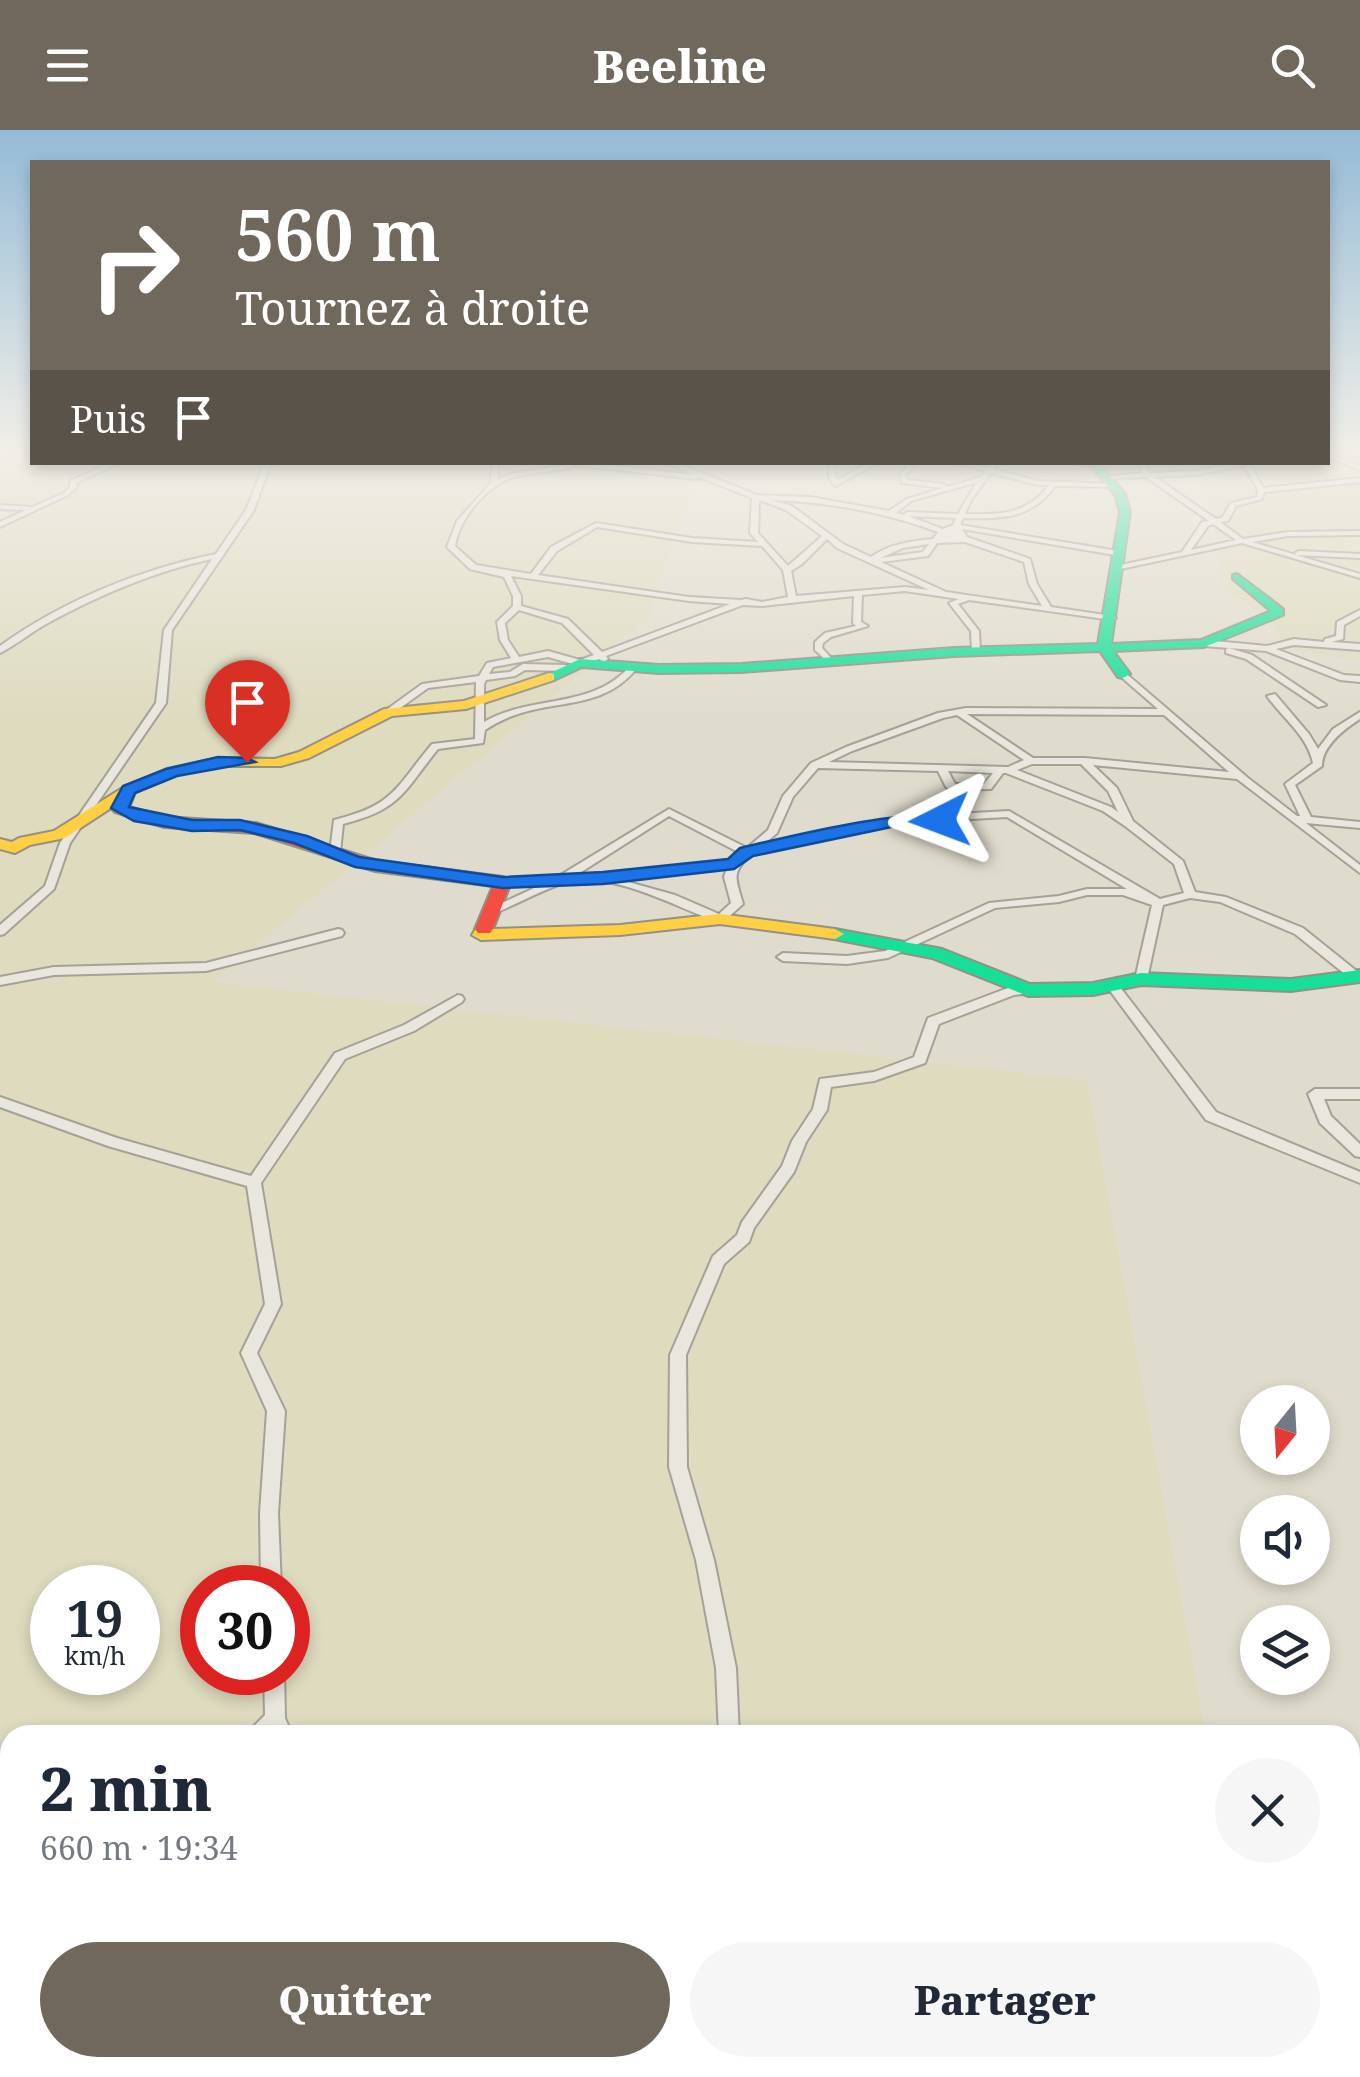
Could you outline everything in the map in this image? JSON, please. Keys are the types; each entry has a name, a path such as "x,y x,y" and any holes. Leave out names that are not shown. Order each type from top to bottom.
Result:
{"street":[{"path":"0,931 50,887 65,843 162,703 168,630 231,538"},
{"path":"452,538 452,547 473,567 632,593 762,604 906,589 1112,618"},
{"path":"532,576 554,549 574,538"},
{"path":"677,538 762,544"},
{"path":"758,538 787,570 792,599"},
{"path":"787,570 808,558 824,538"},
{"path":"828,538 942,594"},
{"path":"960,538 1027,561 1048,610"},
{"path":"1012,538 1120,561 1263,538"},
{"path":"1104,648 1112,618 1122,538"},
{"path":"1185,553 1195,538"},
{"path":"1237,538 1360,576"},
{"path":"871,561 925,554 936,540 965,540"},
{"path":"1268,550 1360,556"},
{"path":"0,650 75,606 165,568 218,556"},
{"path":"489,570 507,575 518,596 517,607 501,622 504,640 515,658"},
{"path":"1204,644 1279,612 1264,594 1236,577"},
{"path":"976,651 975,630 954,602 995,601 1039,592"},
{"path":"831,662 818,648 819,642 828,634 864,626 857,623 858,595"},
{"path":"0,844 15,848 26,841 59,836 128,790 172,772 218,762 276,763 304,755 389,712 430,711 482,690 519,690 573,666 606,661 746,600"},
{"path":"517,607 530,614 565,621 606,661 633,668 1204,644 1267,648 1343,678 1360,679"},
{"path":"1323,644 1340,637 1340,624 1360,612"},
{"path":"1204,644 1249,658 1320,705"},
{"path":"1267,648 1277,644 1360,647"},
{"path":"1104,648 1124,674 1164,712 1360,870"},
{"path":"335,852 338,822 377,812 410,786 434,746 480,741 477,716 490,665 548,654 573,666"},
{"path":"481,728 517,708 606,694 633,668"},
{"path":"1272,696 1308,738 1318,756 1318,764 1290,784 1307,820"},
{"path":"720,919 737,904 730,877 734,864 773,831 788,796 814,765 899,729 958,712 1164,712"},
{"path":"958,712 1030,761"},
{"path":"1318,756 1336,731 1360,716"},
{"path":"942,768 951,787 968,790 987,788 1004,770 1030,761 1084,761 1239,776"},
{"path":"1084,761 1113,790 1128,823"},
{"path":"814,765 1004,770 1093,804 1128,823 1179,863 1190,895"},
{"path":"128,790 120,808 134,816 192,826 240,825 335,852 355,862 503,882 603,878 734,864"},
{"path":"491,910 559,881 669,812 747,852 901,820 1009,814 1158,902"},
{"path":"1293,818 1360,825"},
{"path":"603,878 671,897 720,919"},
{"path":"503,882 482,935 620,930 720,919 936,953 1028,990"},
{"path":"783,957 847,960 888,954 993,905 1040,902 1087,892 1124,892 1158,902 1190,895 1222,899 1299,931 1358,976"},
{"path":"1140,979 1158,902"},
{"path":"0,982 54,971 206,967 338,933"},
{"path":"728,1725 722,1650 705,1560 678,1467 678,1354 718,1260 744,1238 747,1226 789,1168 799,1141 820,1110 825,1082 862,1082 920,1060 932,1021 1012,991 1112,985 1140,979 1291,985 1358,976"},
{"path":"1112,985 1211,1116 1360,1178"},
{"path":"270,1565 269,1513 276,1411 249,1353 273,1304 254,1182 340,1056 409,1028 458,999"},
{"path":"1360,1094 1316,1094 1325,1120 1360,1152"},
{"path":"0,1102 113,1142 254,1182"},
{"path":"276,1695 278,1725"}],"shaded area":[{"path":"0,538 673,538 649,616 213,982 1087,1080 1204,1725 0,1725"},
{"path":"1218,538 1360,538 1360,661 1284,648 1273,622 1221,586"}],"traffic: fast":[{"path":"1104,648 1121,538"},
{"path":"549,677 580,663 659,669 741,668 954,652 1204,643 1279,612 1237,577"},
{"path":"1104,648 1123,674"},
{"path":"835,934 936,953 1028,990 1093,989 1141,979 1291,985 1360,976"}],"traffic: slow":[{"path":"0,844 15,848 25,841 59,835 129,790 172,772 219,762 276,763 304,755 389,712 466,705 549,677"},
{"path":"484,929 481,935 620,930 720,919 835,934"}],"traffic: jam":[{"path":"129,790 120,809 164,822 256,828 375,866 503,882 484,929"}],"route":[{"path":"247,762 218,762 172,772 128,790 120,808 134,816 192,826 240,825 330,849 355,862 503,882 603,878 683,866 734,864 747,852 788,847 901,820 940,820"}]}
